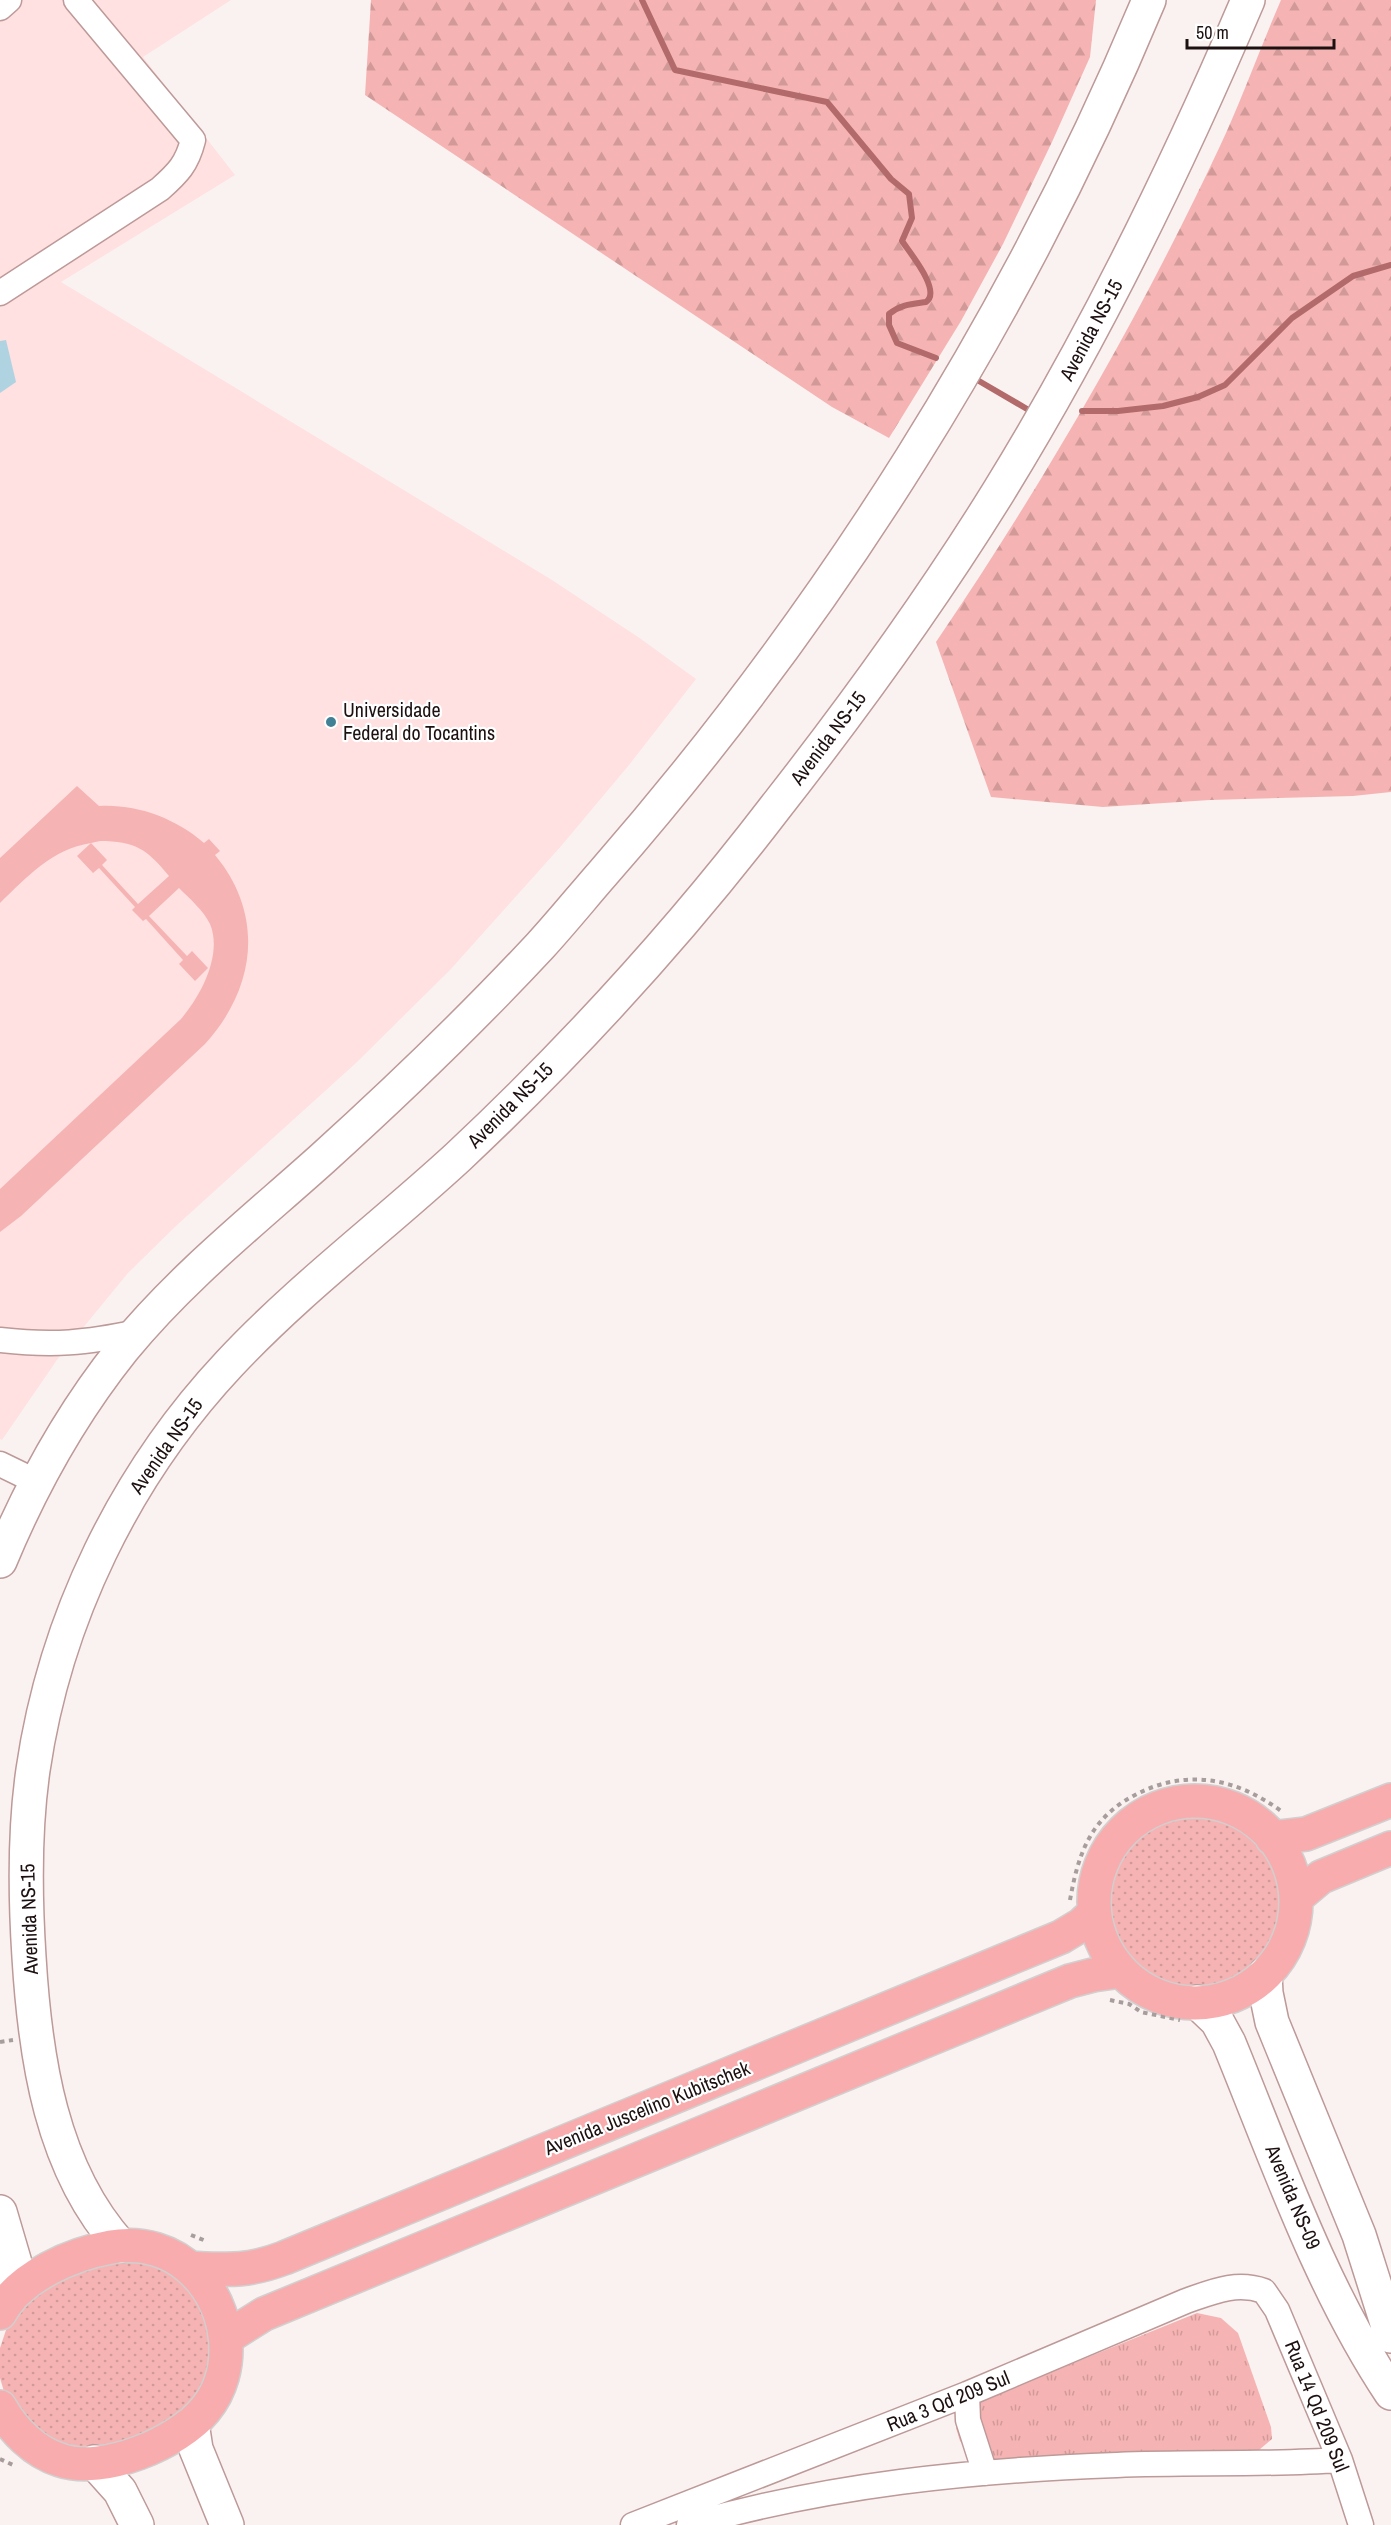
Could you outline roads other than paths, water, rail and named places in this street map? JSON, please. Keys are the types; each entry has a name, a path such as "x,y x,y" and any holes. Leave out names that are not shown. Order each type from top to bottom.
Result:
{"main road":[{"path":"0,1561 35,1481 83,1404 138,1332 196,1271 350,1133 461,1028 567,916 669,796 763,675 857,543 923,440 1018,276 1091,129 1149,0"},
{"name":"Avenida NS-15","path":"121,2246 90,2206 54,2122 36,2037 26,1899 30,1795 46,1704 72,1619 106,1538 173,1431 200,1396 228,1365 284,1311 409,1202 511,1106 628,982 708,891 773,811 860,695 948,570 1057,394 1168,178 1248,0"},
{"path":"1280,1825 1284,1855 1291,1870 1296,1898 1293,1925 1287,1943 1265,1974 1234,1995 1190,2012 1169,1999 1152,1993 1121,1971 1080,1910 1096,1882 1109,1850 1127,1828 1150,1812 1184,1802 1219,1804 1245,1815 1280,1825 1306,1834 1391,1800"},
{"path":"1296,1898 1321,1877 1391,1848"},
{"name":"Avenida Juscelino Kubitschek","path":"190,2268 236,2271 275,2261 1061,1937 1081,1925 1080,1910"},
{"path":"226,2338 264,2314 1059,1985 1083,1977 1121,1971"},
{"path":"1265,1974 1272,2022 1359,2235 1391,2336"},
{"name":"Avenida NS-09","path":"1190,2012 1217,2021 1229,2043 1320,2261 1347,2315 1391,2393"},
{"path":"0,2212 15,2263 7,2303"},
{"path":"0,2407 11,2437 44,2453 60,2460 94,2463 118,2459 172,2437 192,2423 205,2410 218,2388 224,2365 226,2338 223,2321 214,2298 201,2278 171,2255 138,2246 121,2246 95,2251 70,2260 40,2275 7,2303"},
{"path":"192,2423 196,2449 227,2525"},
{"path":"94,2463 120,2492 137,2525"}],"street":[{"path":"0,8 9,0"},
{"path":"0,293 160,189 188,159 193,140 76,0"},
{"path":"0,1340 44,1345 84,1343 138,1332"},
{"path":"0,1464 35,1481"},
{"name":"Rua 3 Qd 209 Sul","path":"633,2525 967,2394 1215,2290 1242,2286 1264,2291"},
{"name":"Rua 14 Qd 209 Sul","path":"1264,2291 1284,2323 1340,2460 1361,2525"},
{"path":"967,2394 968,2420 985,2473"},
{"path":"689,2525 744,2509 802,2498 985,2473 1118,2465 1294,2463 1340,2460"}],"waterway":[{"path":"642,0 675,70 827,102 891,179 909,194 912,218 902,241 928,281 930,297 926,302 907,305 889,314 889,325 897,343 936,358"},
{"path":"1082,411 1118,411 1163,406 1198,397 1225,385 1292,318 1353,276 1391,265"},
{"path":"979,381 1027,409"}],"place":[{"name":"Universidade Federal do Tocantins","path":"331,722"}]}
